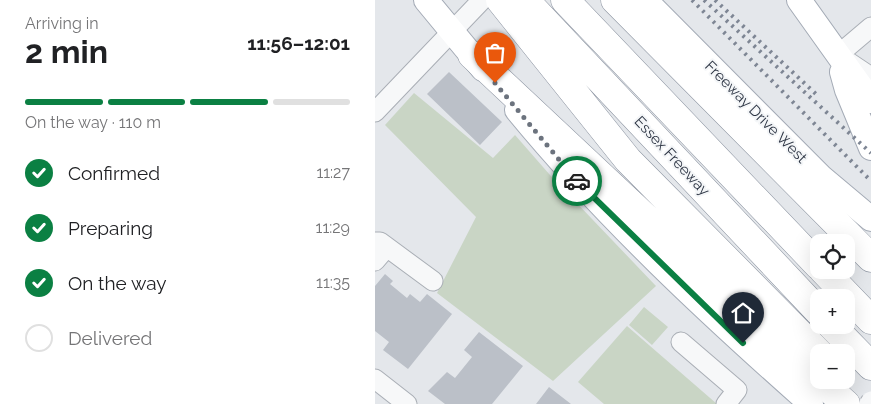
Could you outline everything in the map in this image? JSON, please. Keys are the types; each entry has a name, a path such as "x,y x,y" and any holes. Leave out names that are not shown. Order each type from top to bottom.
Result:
{"highway":[{"path":"500,0 628,160 810,344"},
{"name":"Essex Freeway","path":"525,0 810,302"},
{"name":"Essex Freeway","path":"565,0 810,257"},
{"path":"615,0 871,258"},
{"path":"472,56 810,372"},
{"path":"832,279 871,320"},
{"path":"840,334 871,366"},
{"path":"829,389 846,404"},
{"path":"855,389 870,403"}],"main road":[{"path":"426,0 460,23 472,56 551,152 601,206 737,337 811,404"},
{"name":"Freeway Drive West","path":"645,0 821,177 871,219"},
{"path":"799,0 838,56 869,90"},
{"path":"838,56 847,90 871,148"}],"street":[{"path":"375,112 481,0"},
{"path":"838,56 871,27"},
{"path":"379,250 433,280"},
{"path":"681,342 737,390 726,404"},
{"path":"375,379 407,404"}],"green space":[{"path":"414,93 493,158 515,135 550,175 656,286 553,381 437,293 476,217 385,125"},
{"path":"644,307 668,327 652,345 629,325"},
{"path":"627,326 717,404 604,404 578,382"}],"building":[{"path":"449,72 502,122 480,145 427,94"},
{"path":"385,274 393,281 390,284 407,298 410,294 420,302 427,294 452,314 408,369 383,350 389,342 375,331 375,286"},
{"path":"479,332 523,366 492,404 445,404 428,391 447,372 455,378 472,357 464,350"},
{"path":"549,387 571,404 536,404"}],"railway":[{"path":"692,0 871,181"},
{"path":"704,0 871,153"},
{"path":"715,0 816,94"}],"way so far":[{"path":"495,83 577,181"}],"route":[{"path":"577,181 743,343"}]}
